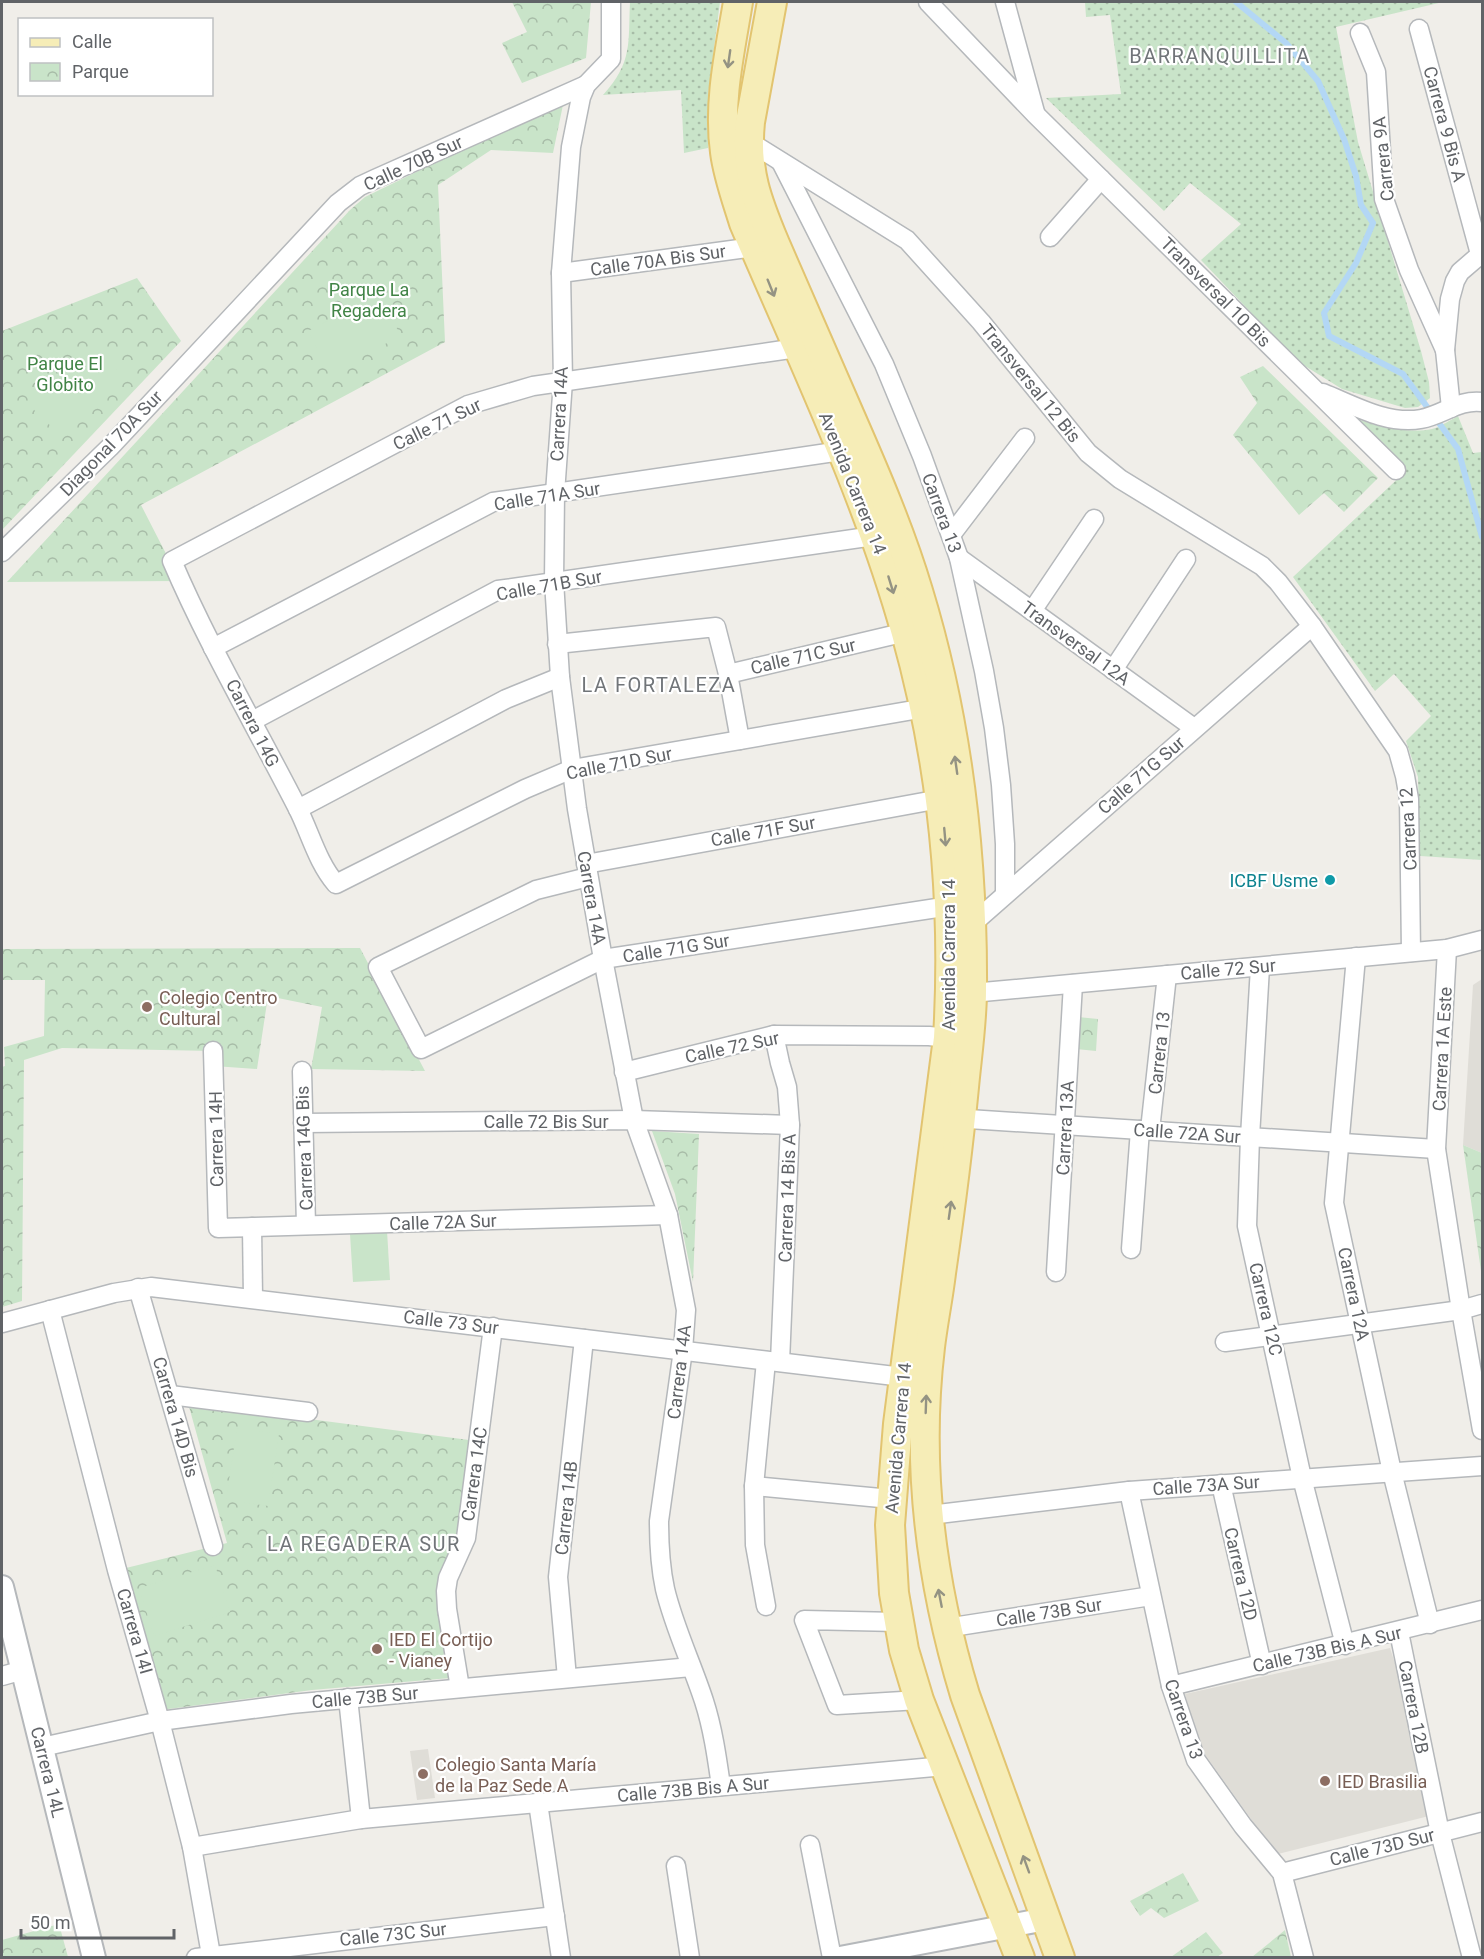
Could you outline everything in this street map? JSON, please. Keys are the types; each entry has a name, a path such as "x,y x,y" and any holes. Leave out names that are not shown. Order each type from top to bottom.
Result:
{"main road":[{"name":"Avenida Carrera 14","path":"738,2 726,77 723,129 725,154 732,184 744,223 842,451 874,536 906,632 925,708 945,831 952,963 948,1038 950,1117 925,1430 926,1479 936,1578 946,1628 965,1695 1060,1958"},
{"name":"Avenida Carrera 14","path":"772,2 748,141 751,181 759,207 879,483 918,591 943,689 952,738 965,840 971,925 972,993 903,1377 891,1498 891,1563 898,1622 919,1700 1020,1958"}],"street":[{"name":"Carrera 14A","path":"611,2 611,59 586,86 581,97 571,147 561,273 563,381 555,493 554,581 557,644 587,871 624,1072 634,1120 668,1215 686,1310 683,1350 659,1521 659,1547 665,1588 704,1701 714,1738 721,1786"},
{"name":"Transversal 10 Bis","path":"927,2 1035,114 1396,470"},
{"path":"1005,2 1035,114"},
{"name":"Carrera 9 Bis A","path":"1419,28 1481,253"},
{"name":"Carrera 9A","path":"1360,33 1376,72 1384,199 1409,270 1445,350"},
{"name":"Calle 70B Sur","path":"217,331 338,203 360,186 586,86"},
{"name":"Transversal 12 Bis","path":"748,141 907,240 981,322 1088,453 1120,479 1262,566 1278,582 1312,626"},
{"name":"Carrera 13","path":"780,161 884,364 918,445 959,558 994,728 1005,844 1005,894"},
{"path":"1050,237 1101,179"},
{"name":"Calle 70A Bis Sur","path":"561,273 754,247"},
{"path":"1448,410 1445,350 1450,299 1460,272 1481,253"},
{"name":"Diagonal 70A Sur","path":"2,552 110,447 217,331"},
{"name":"Calle 71 Sur","path":"172,561 468,405 532,386 797,348"},
{"path":"1316,391 1393,419 1420,419 1469,401 1482,402"},
{"path":"951,535 1024,438"},
{"name":"Calle 71A Sur","path":"213,648 493,502 842,451"},
{"path":"1032,611 1094,519"},
{"name":"Calle 71B Sur","path":"252,722 498,590 874,536"},
{"name":"Transversal 12A","path":"959,558 1194,728"},
{"path":"1113,670 1186,559"},
{"name":"Carrera 14G","path":"172,561 213,648 298,809 326,873 336,884"},
{"name":"Calle 71G Sur","path":"971,925 1312,626"},
{"name":"Carrera 12","path":"1312,626 1398,751 1409,799 1411,952"},
{"name":"Calle 71C Sur","path":"557,644 716,627 728,674 906,632"},
{"path":"728,674 740,740"},
{"path":"298,809 506,699 560,677"},
{"name":"Calle 71D Sur","path":"336,884 525,789 572,769 925,708"},
{"name":"Calle 71F Sur","path":"421,1049 378,967 536,890 587,871 940,800"},
{"name":"Calle 71G Sur","path":"421,1049 603,959 950,906"},
{"name":"Calle 72 Sur","path":"972,993 1448,949 1482,940"},
{"name":"Carrera 1A Este","path":"1436,1149 1448,949"},
{"name":"Carrera 12A","path":"1356,957 1334,1203 1392,1472 1430,1624"},
{"name":"Carrera 12C","path":"1260,967 1247,1226 1302,1478 1345,1645"},
{"name":"Carrera 13","path":"1131,1249 1167,975"},
{"name":"Carrera 13A","path":"1056,1272 1073,984"},
{"name":"Calle 72 Sur","path":"624,1072 774,1035 948,1038"},
{"name":"Carrera 14 Bis A","path":"766,1606 755,1545 754,1486 773,1361 790,1125 787,1087 774,1035"},
{"name":"Carrera 14H","path":"213,1051 218,1228"},
{"name":"Carrera 14G Bis","path":"302,1071 306,1225"},
{"name":"Calle 72A Sur","path":"950,1117 1436,1149"},
{"name":"Calle 72 Bis Sur","path":"303,1123 634,1120 790,1125"},
{"path":"1436,1149 1482,1430"},
{"name":"Calle 72A Sur","path":"218,1228 668,1215"},
{"path":"252,1227 253,1298"},
{"name":"Calle 73 Sur","path":"2,1323 138,1288 171,1288 903,1377"},
{"name":"Carrera 14D Bis","path":"138,1288 213,1546"},
{"path":"1225,1342 1461,1310 1482,1304"},
{"name":"Carrera 14I","path":"50,1310 192,1847 203,1956"},
{"name":"Carrera 14C","path":"460,1688 446,1591 448,1578 465,1538 493,1327"},
{"name":"Carrera 14B","path":"567,1678 558,1577 584,1339"},
{"path":"170,1395 308,1412"},
{"name":"Calle 73A Sur","path":"930,1515 1129,1491 1482,1466"},
{"name":"Carrera 12D","path":"1221,1484 1262,1665"},
{"path":"754,1486 891,1498"},
{"name":"Carrera 13","path":"1129,1491 1171,1686 1196,1760 1243,1826 1282,1872 1304,1958"},
{"name":"Carrera 14L","path":"2,1587 12,1673 42,1747 94,1958"},
{"name":"Calle 73B Sur","path":"946,1628 1151,1596"},
{"name":"Calle 73B Bis A Sur","path":"1171,1686 1482,1610"},
{"path":"898,1622 804,1620 837,1705 919,1700"},
{"name":"Carrera 12B","path":"1399,1632 1440,1833 1472,1958"},
{"name":"Calle 73B Sur","path":"42,1747 160,1721 291,1704 691,1667"},
{"path":"348,1698 361,1819"},
{"name":"Calle 73B Bis A Sur","path":"192,1847 361,1819 945,1766"},
{"path":"538,1803 561,1958"},
{"name":"Calle 73D Sur","path":"1282,1872 1482,1821"},
{"path":"810,1845 832,1958"},
{"path":"676,1866 690,1958"},
{"name":"Calle 73C Sur","path":"203,1956 555,1916"},
{"path":"840,1958 1046,1919"}],"shaded area":[{"path":"1482,979 1482,1153 1463,1145 1473,985"},
{"name":"IED Brasilia","path":"1390,1648 1412,1716 1433,1815 1270,1856 1261,1833 1199,1746 1185,1694"},
{"name":"Colegio Santa María de la Paz Sede A","path":"428,1749 435,1798 417,1800 410,1751"}],"green space":[{"path":"512,2 591,2 586,58 522,83 502,43 527,32"},
{"path":"630,2 720,2 708,95 708,148 684,153 681,90 603,95 620,72 627,52"},
{"path":"1085,2 1443,2 1336,27 1358,142 1421,351 1429,382 1430,398 1418,407 1405,408 1342,389 1297,361 1201,260 1241,224 1190,183 1164,211 1046,98 1121,94 1110,15 1086,17"},
{"name":"Parque La Regadera","path":"564,100 553,153 491,150 438,185 445,342 141,505 180,581 7,582 350,210 365,197"},
{"name":"Parque El Globito","path":"137,278 181,341 2,530 2,331"},
{"path":"379,295 401,336 329,372 308,331"},
{"path":"90,344 123,375 63,438 30,406"},
{"path":"1263,366 1378,478 1344,512 1324,493 1299,515 1233,435 1257,403 1240,377"},
{"path":"1458,416 1473,453 1482,452 1482,860 1420,856 1418,777 1406,741 1431,716 1394,674 1375,691 1293,577 1406,471 1352,417 1402,430 1423,430 1435,428"},
{"path":"360,948 425,1071 311,1069 322,1007 268,996 257,1069 214,1066 213,1051 62,1048 24,1060 22,1301 2,1307 2,1067 5,1066 4,1047 44,1036 45,980 2,980 2,949"},
{"path":"1078,1017 1098,1019 1096,1051 1076,1049"},
{"path":"652,1131 699,1134 693,1282 675,1194"},
{"path":"1463,1145 1482,1153 1482,1278"},
{"path":"387,1231 390,1280 353,1282 350,1234"},
{"path":"188,1403 469,1440 455,1548 450,1678 312,1690 161,1710 126,1568 227,1543"},
{"path":"237,1428 279,1434 268,1506 226,1500"},
{"path":"215,1565 230,1612 154,1636 139,1588"},
{"path":"1183,1873 1199,1901 1164,1918 1151,1908 1140,1916 1130,1901"},
{"path":"59,1924 68,1957 2,1957 2,1940"},
{"path":"1285,1930 1291,1957 1252,1957"},
{"path":"1206,1932 1223,1953 1217,1957 1171,1957"}],"waterway":[{"path":"1236,2 1286,43 1318,81 1344,139 1356,176 1361,205 1373,223 1356,263 1324,313 1329,336 1403,374 1458,449 1482,537"}],"place":[{"name":"ICBF Usme","path":"1330,880"},
{"name":"Colegio Centro Cultural","path":"147,1007"},
{"name":"IED El Cortijo - Vianey","path":"377,1649"},
{"name":"Colegio Santa María de la Paz Sede A","path":"423,1774"},
{"name":"IED Brasilia","path":"1325,1781"}],"district":[{"name":"BARRANQUILLITA","path":"1220,56"},
{"name":"LA FORTALEZA","path":"659,685"},
{"name":"LA REGADERA SUR","path":"364,1544"}]}
